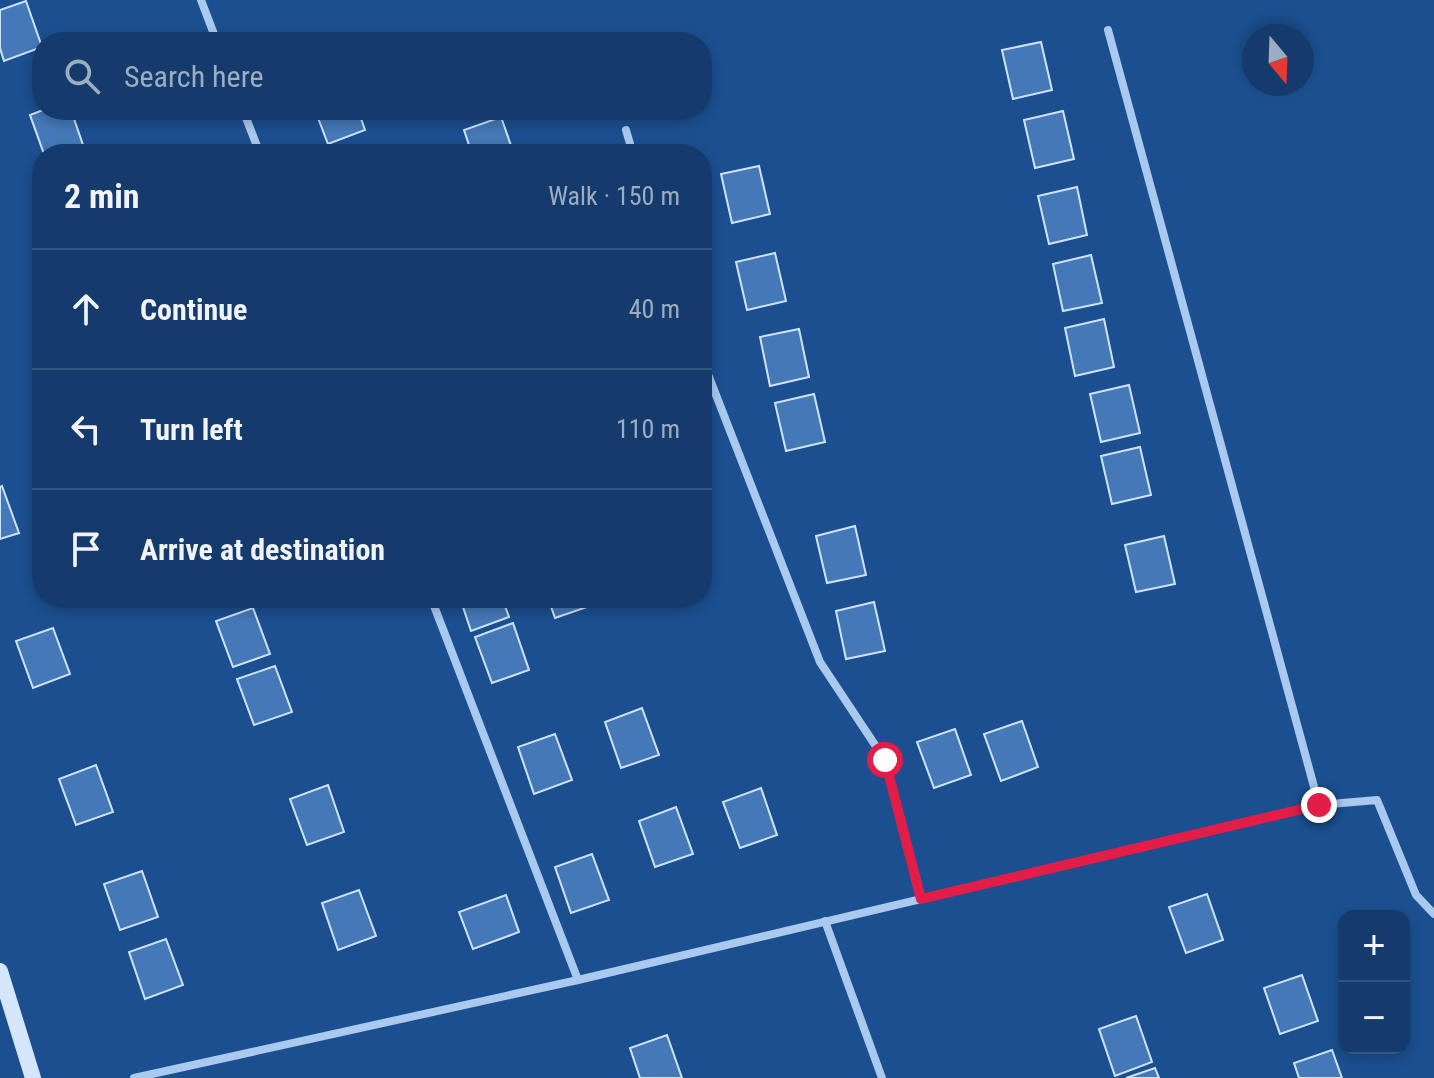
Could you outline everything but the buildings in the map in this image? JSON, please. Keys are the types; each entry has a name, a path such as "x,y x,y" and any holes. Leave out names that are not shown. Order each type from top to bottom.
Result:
{"main road":[{"path":"1,979 33,1078"}],"street":[{"path":"201,0 213,32"},
{"path":"1108,30 1319,805"},
{"path":"247,120 256,144"},
{"path":"626,130 630,144"},
{"path":"712,385 820,662 885,760 921,899"},
{"path":"435,608 578,980"},
{"path":"134,1078 578,980 1319,805 1377,800 1416,895 1434,914"},
{"path":"825,921 882,1078"}],"route":[{"path":"885,760 921,899 1319,805"}]}
